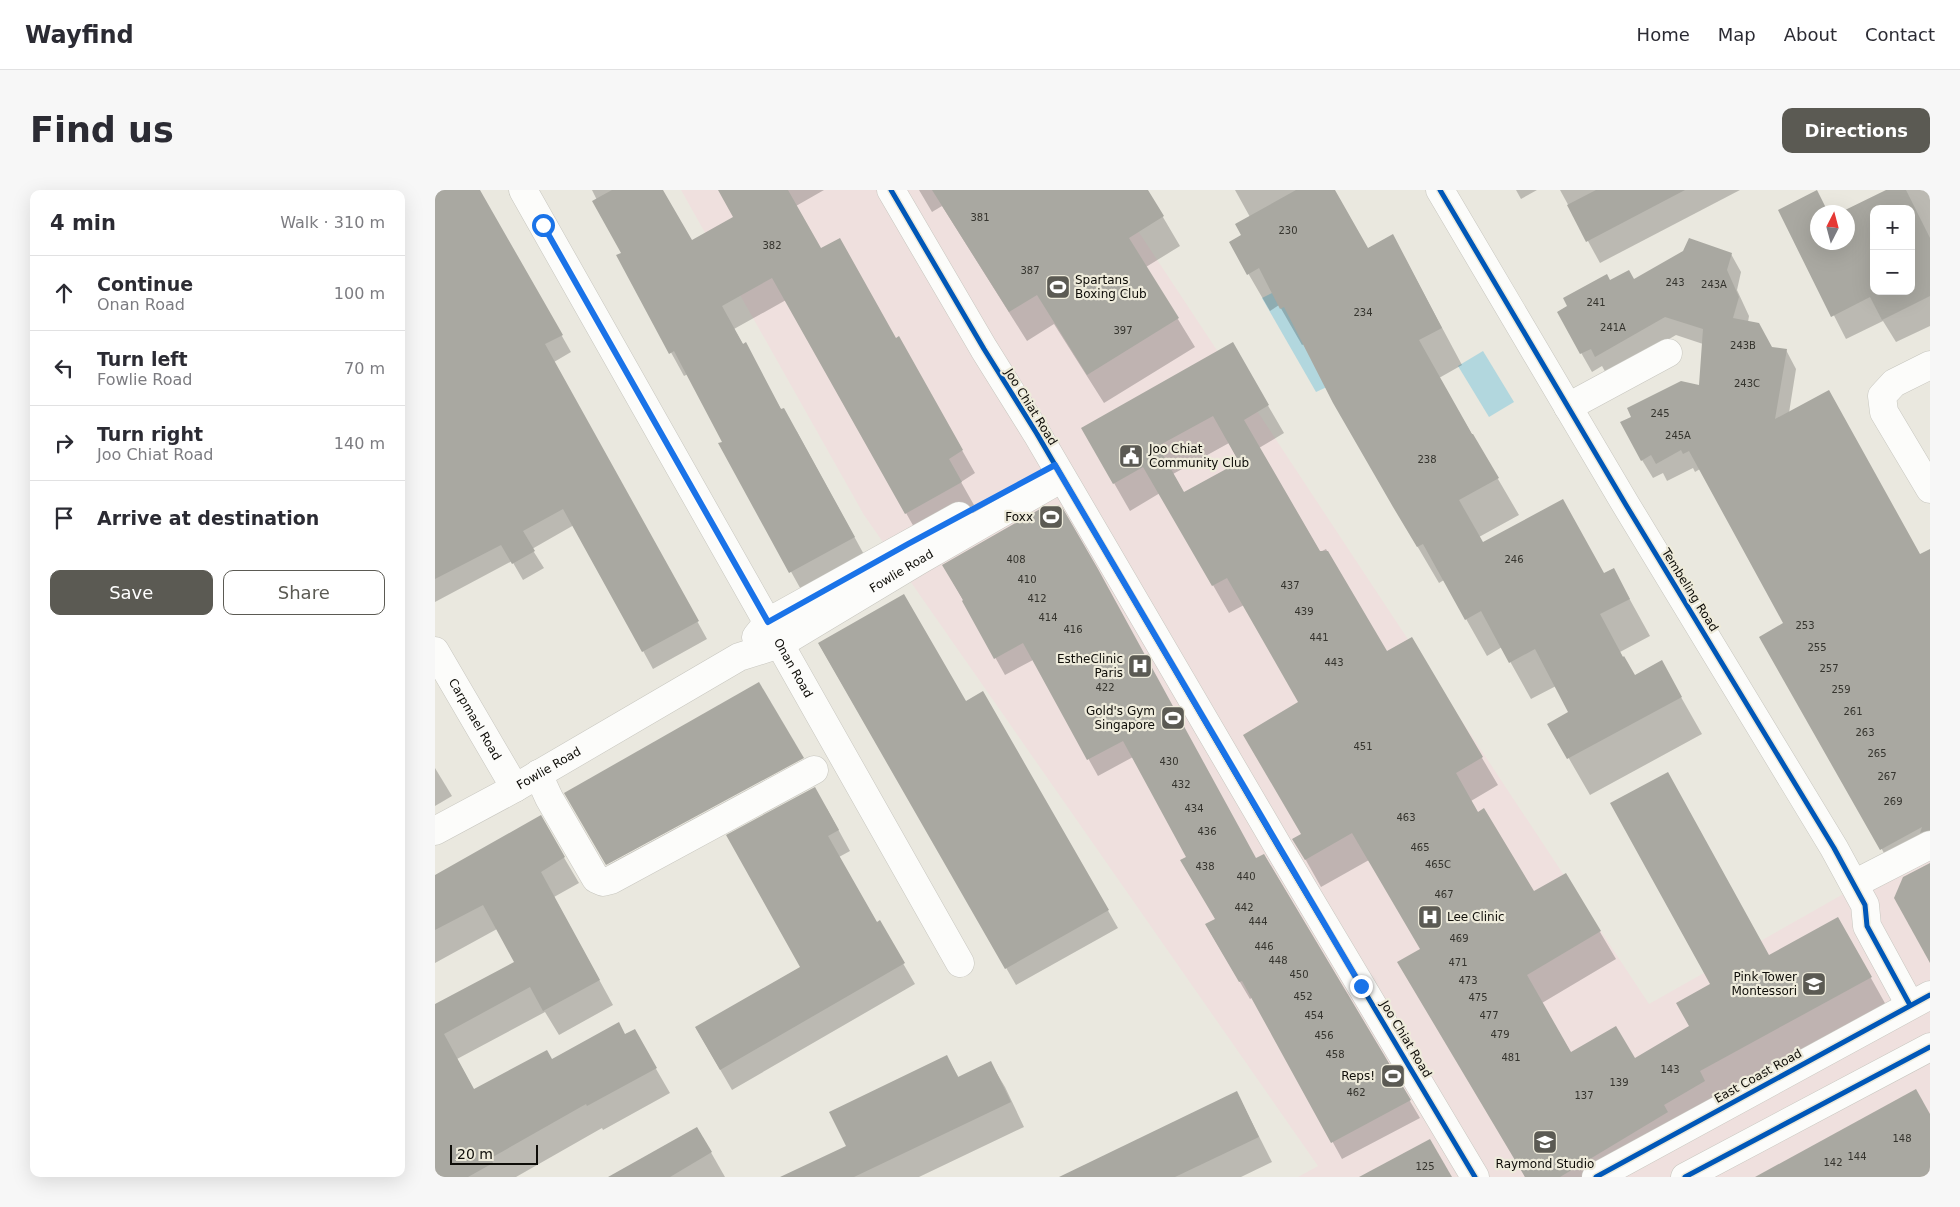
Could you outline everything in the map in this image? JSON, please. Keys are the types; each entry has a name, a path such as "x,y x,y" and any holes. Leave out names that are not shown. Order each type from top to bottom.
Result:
{"street":[{"name":"Onan Road","path":"523,190 960,963"},
{"name":"Joo Chiat Road","path":"891,190 1475,1177"},
{"name":"Tembeling Road","path":"1440,190 1860,895 1867,926 1922,999"},
{"path":"1568,407 1668,353"},
{"path":"1930,364 1894,384 1882,396 1884,412 1930,489"},
{"name":"Fowlie Road","path":"435,831 526,781 739,657 908,544 1058,471"},
{"name":"Carpmael Road","path":"435,651 526,781 549,798 597,879 603,882 611,880 814,770"},
{"path":"1860,895 1930,845"},
{"name":"East Coast Road","path":"1596,1177 1922,999"},
{"path":"1685,1177 1928,1053"}],"shaded area":[{"path":"681,190 1111,190 1649,1004 1930,845 1930,1177 1298,1177 1318,1166 864,515"}],"water":[{"path":"1278,290 1329,386 1316,392 1262,298"},
{"path":"1483,351 1514,402 1489,417 1458,366"}],"building":[{"path":"435,190 480,190 563,335 545,344 699,621 642,652 563,509 523,531 535,551 512,564 501,545 435,579"},
{"path":"612,190 663,190 692,240 733,217 718,190 788,190 821,248 840,238 896,338 899,336 963,450 949,459 962,482 905,514 772,278 722,306 743,344 746,342 781,409 784,408 855,537 789,573 718,443 722,442 674,351 669,354 616,255 621,253 592,201"},
{"path":"932,190 1148,190 1164,216 1129,238 1179,318 1087,375 1037,295 1009,312"},
{"path":"1296,190 1335,190 1368,248 1393,234 1442,328 1419,340 1499,478 1459,500 1483,542 1563,499 1604,573 1614,568 1630,599 1600,614 1623,657 1635,675 1662,660 1682,697 1567,759 1547,724 1568,712 1535,649 1509,663 1481,611 1465,620 1423,544 1417,547 1393,507 1333,403 1284,307 1280,309 1259,268 1247,275 1229,242 1241,235 1235,224"},
{"path":"1596,190 1685,190 1586,242 1567,205"},
{"path":"1817,190 1824,205 1810,205 1810,250 1855,250 1855,205 1886,190 1906,190 1914,205 1870,205 1870,295 1915,295 1915,208 1930,238 1930,296 1882,320 1870,297 1831,317 1778,210"},
{"path":"1689,238 1732,253 1727,270 1739,297 1733,318 1759,323 1772,347 1787,349 1775,419 1829,390 1920,554 1930,549 1930,830 1920,833 1922,827 1880,850 1759,637 1783,623 1689,451 1683,454 1681,450 1656,464 1651,455 1641,461 1620,422 1631,417 1627,408 1681,381 1699,385 1703,329 1665,317 1595,357 1591,349 1580,354 1557,312 1567,306 1563,298 1607,274 1610,280 1629,270 1634,279 1683,251"},
{"path":"1233,342 1269,405 1244,420 1320,551 1328,551 1387,651 1412,637 1483,757 1456,773 1478,812 1484,808 1534,891 1566,873 1601,931 1527,975 1571,1052 1616,1026 1635,1058 1689,1026 1676,1003 1710,984 1610,803 1668,772 1769,955 1838,917 1872,977 1700,1071 1705,1081 1664,1105 1668,1112 1560,1177 1525,1177 1397,962 1420,949 1352,833 1305,860 1292,839 1301,834 1243,735 1298,702 1227,578 1212,586 1143,467 1113,484 1081,428","holes":["1213,416 1239,462 1184,492 1158,446"]},
{"path":"1047,505 1062,507 1098,569 1256,858 1264,854 1411,1100 1331,1143 1242,981 1239,982 1205,924 1215,919 1180,860 1186,857 1123,741 1087,760 1023,643 994,659 942,565"},
{"path":"904,594 966,701 983,691 1109,910 1005,969 818,643"},
{"path":"759,682 804,758 606,865 564,793"},
{"path":"815,787 839,830 828,836 877,922 880,920 905,963 720,1070 695,1027 800,967 726,835"},
{"path":"541,815 565,857 541,872 600,980 543,1011 530,987 444,1034 474,1089 547,1050 552,1059 619,1022 625,1034 635,1029 657,1068 587,1106 586,1104 491,1158 493,1163 468,1177 435,1177 435,1004 514,962 483,905 435,930 435,875"},
{"path":"1930,863 1930,963 1894,898 1903,877"},
{"path":"947,1055 958,1077 991,1061 1011,1102 854,1177 780,1177 846,1146 829,1112"},
{"path":"1916,1089 1930,1114 1930,1177 1755,1177"},
{"path":"1237,1091 1259,1137 1175,1177 1059,1177"},
{"path":"697,1127 712,1152 670,1177 608,1177"},
{"path":"1430,1139 1452,1177 1359,1177"}],"cycle path":[{"path":"891,190 1475,1177"},
{"path":"1440,190 1626,505 1834,848 1865,905 1867,926 1910,1005"},
{"path":"1596,1177 1930,995"},
{"path":"1685,1177 1930,1047"}],"place":[{"name":"Spartans Boxing Club","path":"1058,287"},
{"name":"Joo Chiat Community Club","path":"1131,456"},
{"name":"Foxx","path":"1051,517"},
{"name":"EstheClinic Paris","path":"1140,666"},
{"name":"Gold's Gym Singapore","path":"1173,718"},
{"name":"Lee Clinic","path":"1430,917"},
{"name":"Pink Tower Montessori","path":"1814,984"},
{"name":"Reps!","path":"1393,1076"},
{"name":"Raymond Studio","path":"1545,1142"}],"route":[{"path":"543,225 768,622 1055,465 1361,986"}]}
